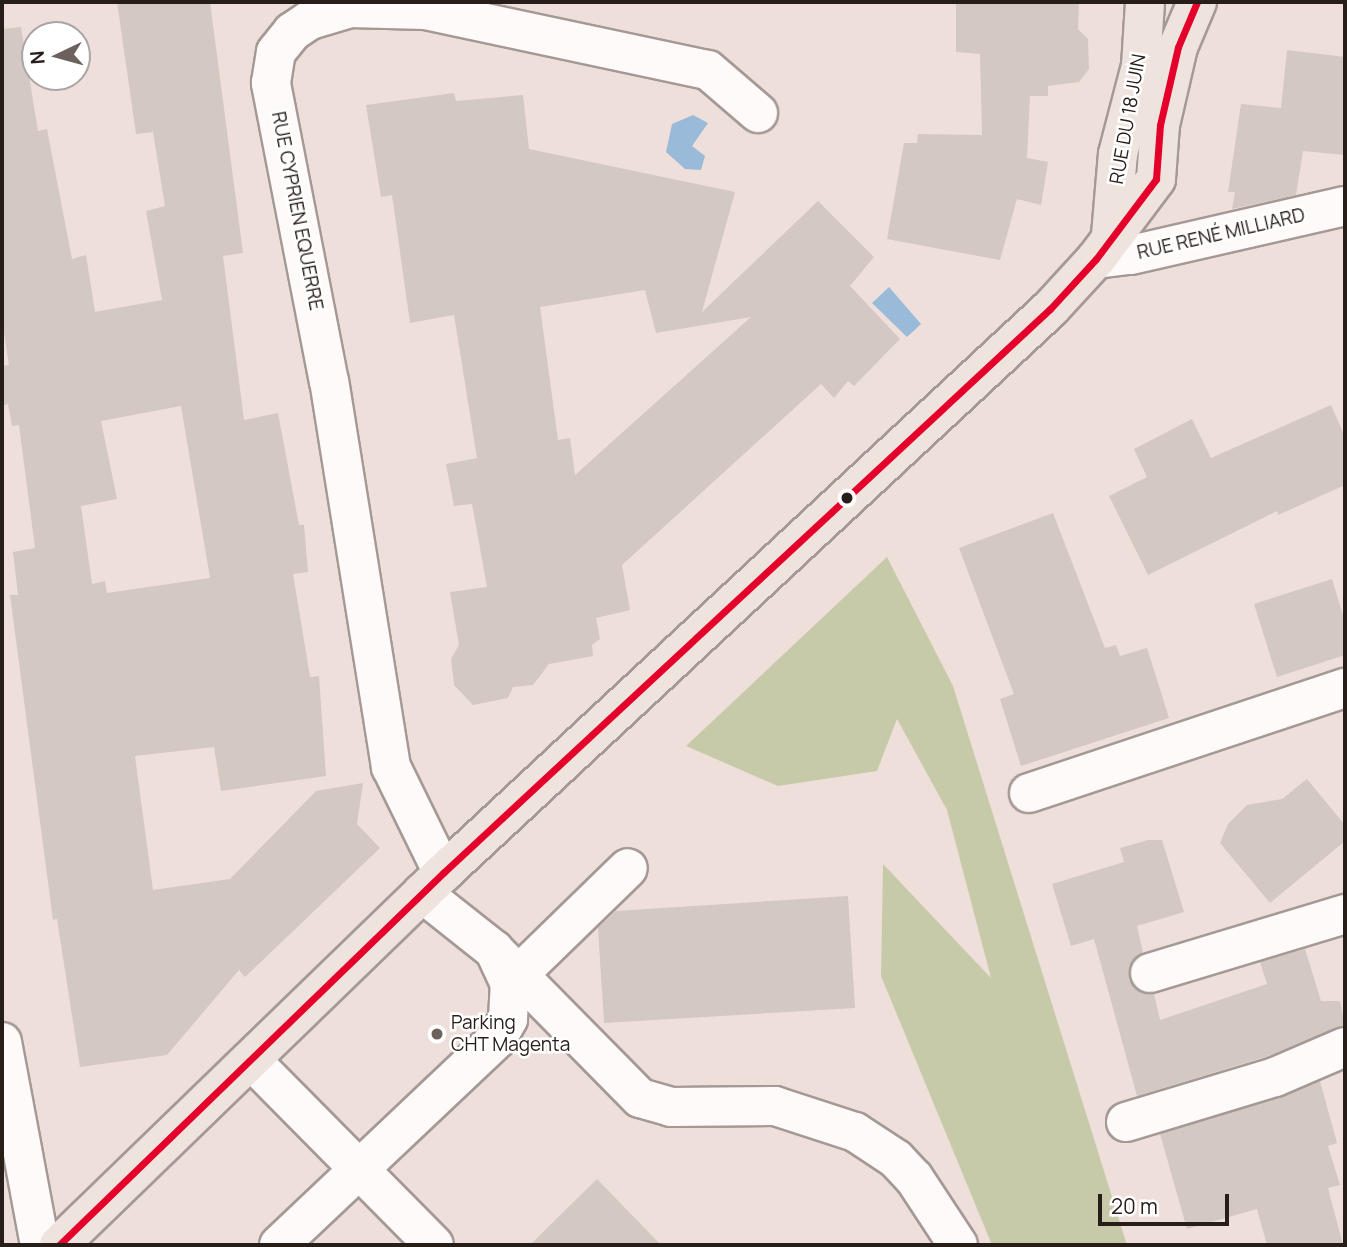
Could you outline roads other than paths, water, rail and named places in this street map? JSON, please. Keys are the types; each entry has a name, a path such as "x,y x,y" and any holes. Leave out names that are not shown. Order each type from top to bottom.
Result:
{"main road":[{"name":"RUE DU 18 JUIN","path":"1104,247 1118,154 1141,66 1145,2"},
{"name":"RUE DU 18 JUIN","path":"59,1245 432,883 1021,337 1104,247 1156,179 1160,125 1178,47 1197,2"}],"street":[{"name":"RUE CYPRIEN EQUERRE","path":"432,883 391,767 329,382 271,83 276,52 292,32 310,20 350,8 425,10 708,70 758,113"},
{"name":"RUE RENÉ MILLIARD","path":"1104,247 1131,255 1345,206"},
{"path":"1029,793 1345,688"},
{"path":"506,962 628,868"},
{"path":"432,883 640,1098 653,1104 775,1107 855,1132 896,1159 914,1178 958,1245"},
{"path":"1150,973 1345,914"},
{"path":"279,1245 497,1039 508,1018 510,984 506,962"},
{"path":"2,1042 40,1245"},
{"path":"1345,1047 1275,1077 1135,1129 1345,1068"},
{"path":"251,1060 360,1167 434,1245"}],"water":[{"path":"693,115 708,123 692,146 705,156 701,170 685,169 666,152 672,124"},
{"path":"889,287 921,324 907,337 872,303"}],"place":[{"name":"Parking CHT Magenta","path":"437,1034"}]}
